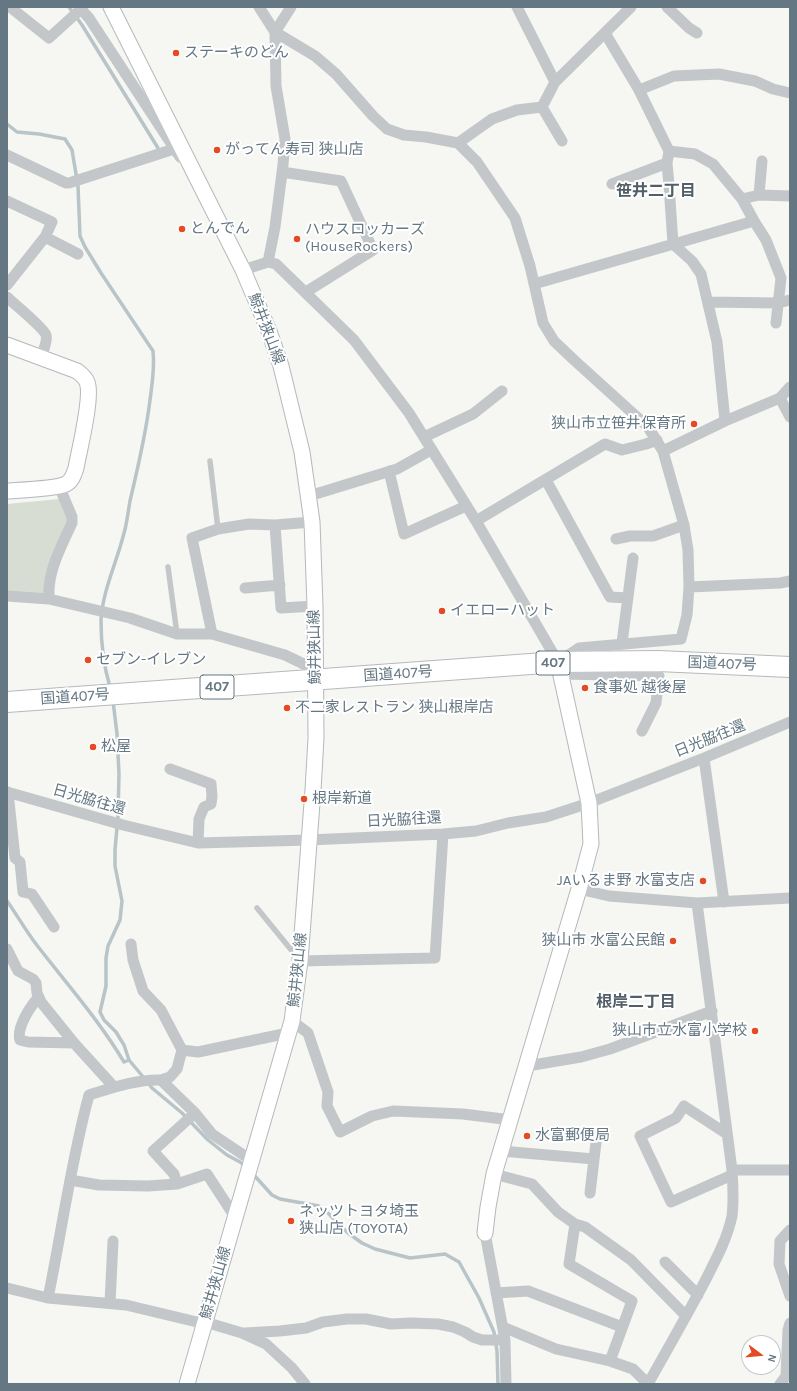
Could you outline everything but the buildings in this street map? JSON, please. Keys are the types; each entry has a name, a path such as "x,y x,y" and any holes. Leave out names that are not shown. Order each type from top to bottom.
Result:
{"highway":[{"name":"国道407号","path":"7,702 316,676 560,668 658,661 790,666"}],"main road":[{"name":"鯨井狭山線","path":"111,7 177,146 201,186 243,270 269,330 281,366 302,452 312,522 316,676 315,745 300,961 290,1027 187,1384"},
{"path":"7,344 83,374 89,389 74,476 67,483 59,486 7,491"},
{"path":"485,1233 494,1174 579,890 590,844 589,803 560,668"}],"street":[{"path":"7,155 66,183 69,183 177,146 89,18 77,11 49,38 10,7"},
{"path":"259,7 275,32 315,56 336,74 373,116 387,129 404,135 426,137 458,143 477,162 515,218 530,266 543,323 554,341 648,427 663,451 684,525 688,550 690,587 687,615 681,639 578,648 560,668"},
{"path":"268,262 275,227 285,139 276,86 275,32 291,7"},
{"path":"516,7 555,82"},
{"path":"542,107 555,82 631,7"},
{"path":"667,7 689,28 697,33"},
{"path":"604,33 639,90 669,151 667,163 672,244 692,261 701,274 717,342 725,421"},
{"path":"639,90 674,76 719,74 755,81 773,90 790,93"},
{"path":"458,143 492,119 517,110 542,107"},
{"path":"542,107 562,141"},
{"path":"669,151 695,154 712,164 742,199 766,240 781,278 776,323"},
{"path":"759,195 762,161"},
{"path":"612,184 667,163"},
{"path":"282,172 341,181 373,250 306,292"},
{"path":"742,199 759,195 790,196"},
{"path":"7,201 52,222 45,237 7,285"},
{"path":"534,284 754,221"},
{"path":"45,237 78,254"},
{"path":"243,270 268,262 276,264 354,340 409,413 476,521 560,668"},
{"path":"7,298 46,335 41,357"},
{"path":"708,302 778,303 790,300"},
{"path":"663,451 725,421 780,398 790,387"},
{"path":"424,437 473,414 502,391"},
{"path":"780,398 790,416"},
{"path":"476,521 605,444 622,450 657,440"},
{"path":"309,496 397,469 432,450"},
{"path":"389,471 404,534 466,506"},
{"path":"546,480 610,597 628,598"},
{"path":"49,599 49,583 52,571 72,523 72,517 59,486"},
{"path":"212,634 192,538 218,529 248,524 275,525 312,522"},
{"path":"275,525 281,608 315,606"},
{"path":"616,538 630,536 653,536 684,525"},
{"path":"622,643 633,558"},
{"path":"690,587 780,583 790,581"},
{"path":"245,588 280,585"},
{"path":"7,596 49,599 130,618 177,634 212,634 285,655 316,676"},
{"path":"560,668 659,676 656,703 642,731"},
{"name":"日光脇往還","path":"8,792 107,821 198,843 443,834 476,831 546,816 589,803 704,758 790,722"},
{"path":"704,758 724,902"},
{"path":"170,770 211,784 211,804 204,807 199,819 198,843"},
{"path":"8,792 15,858 20,862 22,892 32,894 54,927"},
{"path":"300,961 435,958 443,834"},
{"path":"579,890 609,896 697,903 790,898"},
{"path":"503,1327 556,1349 610,1361 633,1370 648,1384 698,1295 721,1249 727,1232 733,1205 734,1192 697,903"},
{"path":"48,1298 70,1180 89,1094 138,1082 170,1078 177,1069 182,1050 161,1010 143,991 133,960 131,944"},
{"path":"7,949 12,971 33,979 36,983 41,1002 74,1043 114,1087"},
{"path":"39,997 32,1004 19,1031 20,1040 28,1042 74,1043"},
{"path":"527,1066 610,1049 712,1011"},
{"path":"182,1050 198,1052 290,1027 308,1033 328,1092 327,1106 340,1132 372,1116 393,1111 463,1114 511,1120"},
{"path":"156,1080 194,1114 212,1134 250,1165"},
{"path":"727,1134 684,1106 676,1118 640,1136 671,1202 732,1172 790,1170"},
{"path":"177,1184 174,1174 153,1150 194,1114"},
{"path":"590,1193 597,1134"},
{"path":"501,1151 594,1159"},
{"path":"70,1180 98,1185 148,1186 177,1184 207,1174 235,1217"},
{"path":"494,1174 532,1184 558,1212 575,1224 585,1227 631,1260 686,1316"},
{"path":"575,1224 569,1264 632,1301 610,1361"},
{"path":"790,1230 780,1241 778,1264 790,1296"},
{"path":"485,1233 503,1327 498,1340 506,1384"},
{"path":"110,1303 113,1241"},
{"path":"665,1262 698,1295"},
{"path":"7,1288 48,1298 126,1305 197,1322 205,1322 242,1333 266,1344 292,1368 305,1384"},
{"path":"496,1293 528,1291 579,1312 622,1327"},
{"path":"242,1333 306,1328 323,1322 366,1318 391,1324 438,1324 453,1327 466,1332 473,1337 498,1340"},
{"path":"780,1384 786,1376 788,1330 790,1323"}],"lane":[{"path":"210,461 218,529"},
{"path":"168,567 177,634"},
{"path":"257,908 300,961"}],"shaded area":[{"path":"59,499 68,521 46,594 7,592 7,504"}],"waterway":[{"path":"69,7 82,25 158,148"},
{"path":"7,124 17,132 65,139 72,150 78,186 80,236 101,273 153,351 153,376 144,438 125,529 102,610 102,646 110,687"},
{"path":"113,701 117,734 119,774 115,866 122,901 120,920 108,946 106,958 106,986 100,1012 104,1020 116,1032 124,1045 129,1060 144,1078"},
{"path":"7,901 32,939 93,1016 124,1062 129,1060"},
{"path":"148,1083 182,1113 208,1140 227,1155 246,1167"},
{"path":"253,1174 272,1195 280,1199 319,1206 348,1233 362,1243 375,1249 410,1258 445,1254 459,1262 479,1298 494,1332 497,1351 498,1384"}],"place":[{"name":"ステーキのどん","path":"176,53"},
{"name":"がってん寿司 狭山店","path":"217,150"},
{"name":"とんでん","path":"182,229"},
{"name":"ハウスロッカーズ (HouseRockers)","path":"297,239"},
{"name":"狭山市立笹井保育所","path":"694,424"},
{"name":"イエローハット","path":"442,611"},
{"name":"セブン-イレブン","path":"88,660"},
{"name":"食事処 越後屋","path":"585,688"},
{"name":"不二家レストラン 狭山根岸店","path":"287,708"},
{"name":"松屋","path":"93,747"},
{"name":"根岸新道","path":"304,799"},
{"name":"JAいるま野 水富支店","path":"703,881"},
{"name":"狭山市 水富公民館","path":"673,941"},
{"name":"狭山市立水富小学校","path":"755,1031"},
{"name":"水富郵便局","path":"527,1136"},
{"name":"ネッツトヨタ埼玉 狭山店 (TOYOTA)","path":"291,1221"}],"district":[{"name":"笹井二丁目","path":"656,191"},
{"name":"根岸二丁目","path":"636,1002"}]}
